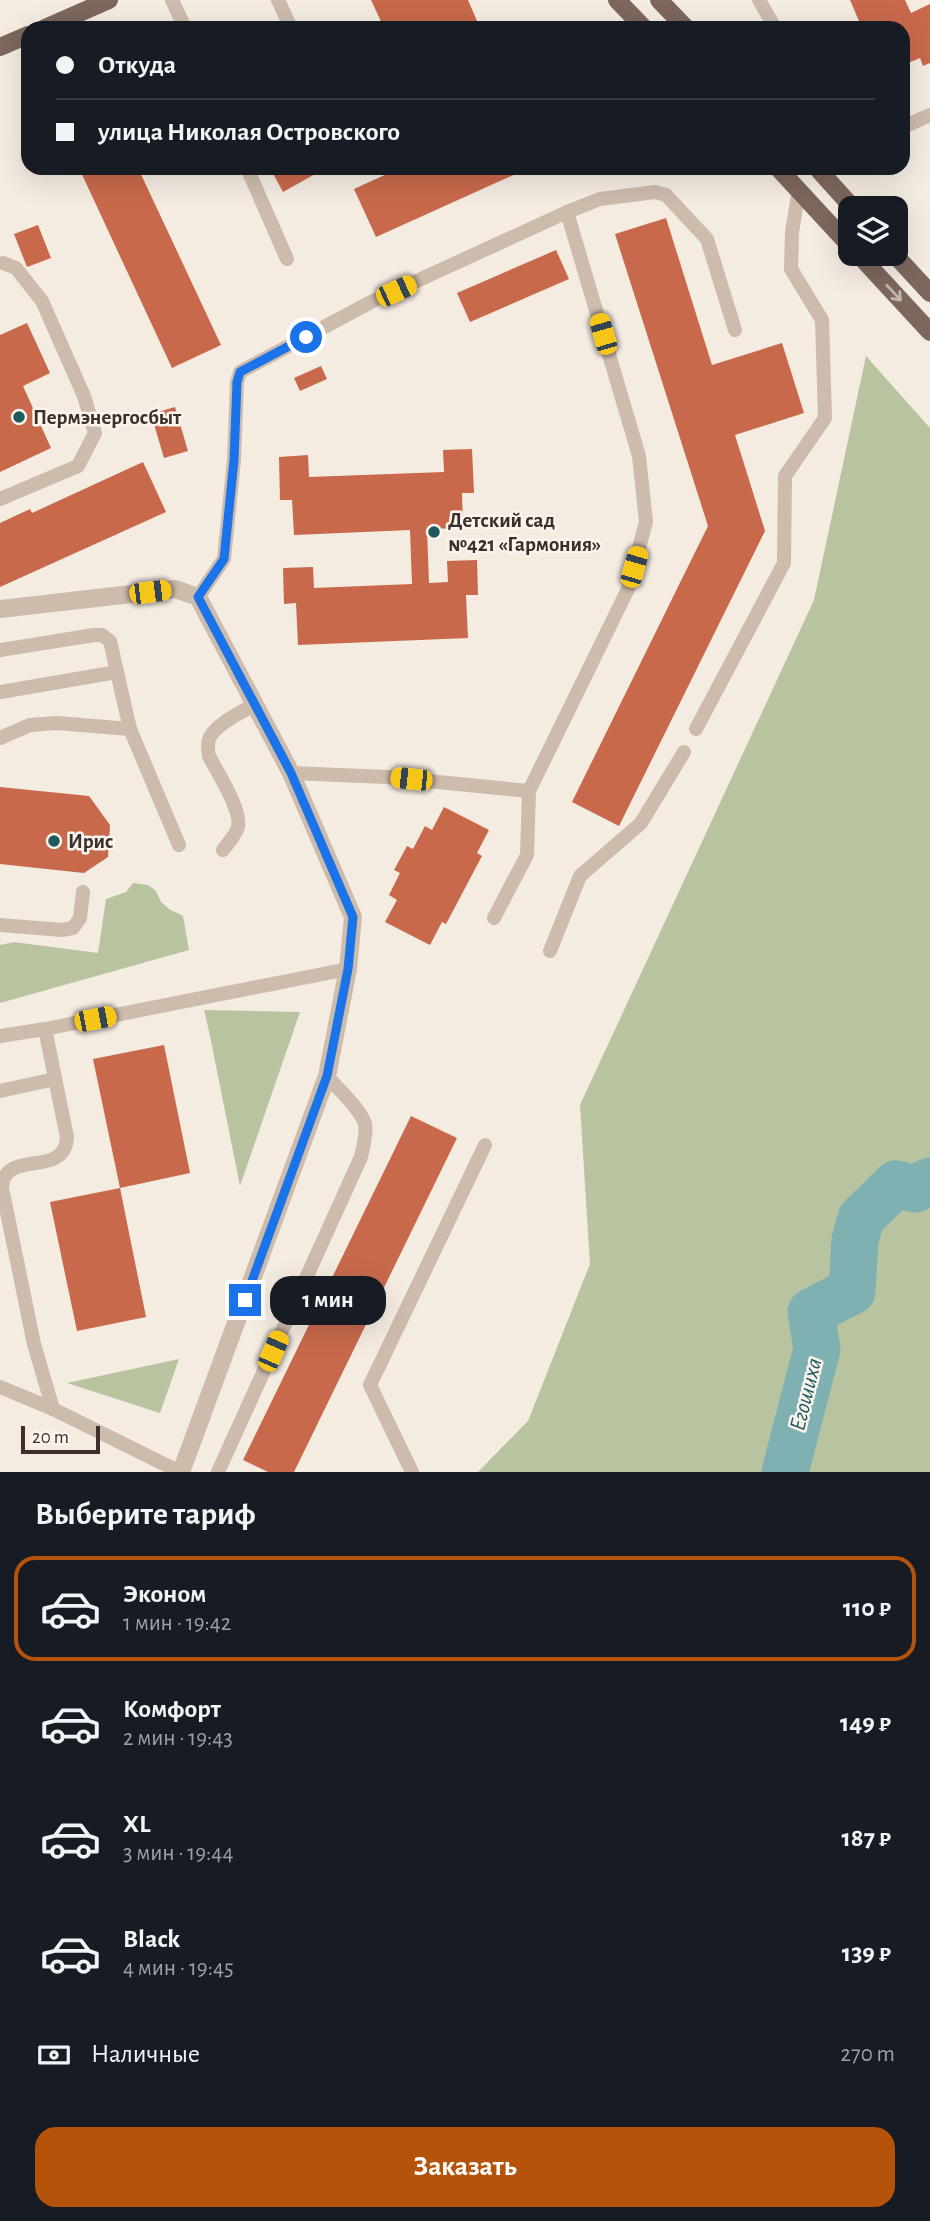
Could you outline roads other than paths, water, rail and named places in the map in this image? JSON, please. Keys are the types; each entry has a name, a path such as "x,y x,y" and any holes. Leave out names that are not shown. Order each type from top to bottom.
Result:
{"main road":[{"path":"61,21 109,0"},
{"path":"617,0 637,21"},
{"path":"659,0 679,21"},
{"path":"0,47 21,38"},
{"path":"785,175 838,233"},
{"path":"823,175 842,196"},
{"path":"869,266 930,332"},
{"path":"905,266 930,293"}],"street":[{"path":"0,609 175,589 198,597 291,773 353,917 348,969 327,1076 180,1472"}],"lane":[{"path":"172,0 182,21"},
{"path":"278,0 288,21"},
{"path":"759,0 771,21"},
{"path":"910,124 930,115"},
{"path":"250,175 287,259"},
{"path":"696,729 784,563 785,476 825,418 822,320 791,269 792,232 799,190"},
{"path":"198,597 224,559 234,460 237,382 240,372 371,302 600,199 655,192 666,195 707,239 734,330"},
{"path":"494,918 527,855 529,791 628,589 646,522 639,456 567,212"},
{"path":"0,499 78,466 95,433 84,396 42,301 16,268 1,259"},
{"path":"0,650 102,635 110,640 130,729 179,845"},
{"path":"0,692 117,672"},
{"path":"223,850 236,832 238,814 209,756 209,737 226,721 254,705"},
{"path":"0,738 30,725 57,723 130,729"},
{"path":"550,951 580,876 641,823 684,752"},
{"path":"291,773 387,777 529,791"},
{"path":"0,925 62,930 73,928 80,918 83,892"},
{"path":"0,1036 348,969"},
{"path":"45,1029 67,1147 63,1155 53,1160 8,1171 2,1188 33,1344 53,1409"},
{"path":"218,1472 361,1157 365,1124 327,1076"},
{"path":"0,1091 55,1079"},
{"path":"412,1472 370,1385 485,1144"},
{"path":"0,1387 53,1409 180,1472"}],"waterway":[{"name":"Егошиха","path":"785,1472 817,1349 811,1312 852,1291 855,1240 861,1218 896,1184 915,1189 930,1181"}],"place":[{"name":"Пермэнергосбыт","path":"19,417"},
{"name":"Детский сад №421 «Гармония»","path":"434,532"},
{"name":"Ирис","path":"54,841"}]}
